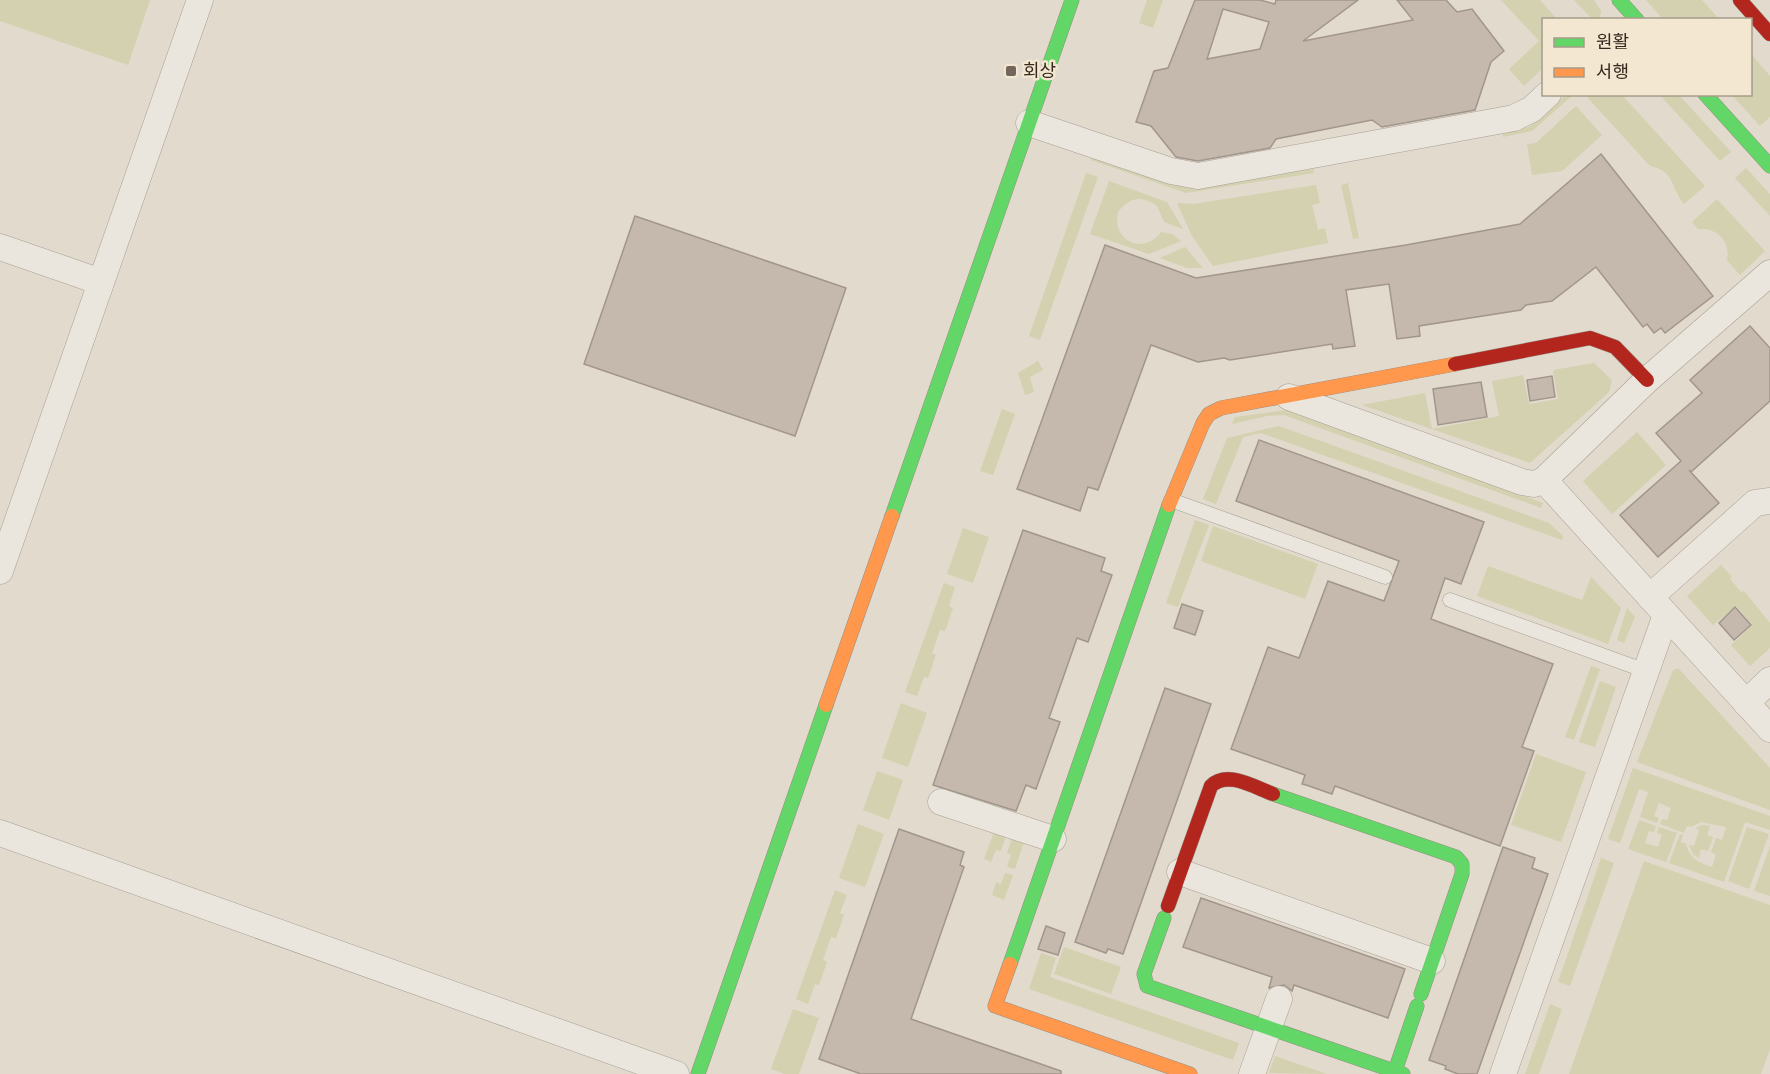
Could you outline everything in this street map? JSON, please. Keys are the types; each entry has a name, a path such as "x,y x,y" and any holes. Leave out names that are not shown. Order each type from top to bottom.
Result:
{"main road":[{"path":"698,1074 1072,0"},
{"path":"1740,0 1770,34"},
{"path":"1707,96 1770,166"},
{"path":"1190,1074 995,1006 1171,500 1203,423 1209,414 1221,408 1289,397 1590,338 1603,339 1615,346 1647,380"},
{"path":"1227,778 1456,857 1462,864 1462,874 1419,1000 1399,1073 1147,987 1144,974 1180,872 1211,786 1217,780 1227,778"}],"street":[{"path":"0,572 200,0"},
{"path":"1029,123 1171,171 1197,176 1514,118 1532,109 1546,96"},
{"path":"0,247 101,282"},
{"path":"1289,397 1522,482 1534,484 1544,480 1647,380 1770,273"},
{"path":"1544,480 1770,729"},
{"path":"1503,1074 1646,671 1658,606 1755,503 1770,501"},
{"path":"1746,703 1770,680"},
{"path":"941,802 1053,839"},
{"path":"0,833 676,1074"},
{"path":"1180,872 1432,961"},
{"path":"1252,1074 1279,999"}],"lane":[{"path":"1171,500 1385,577"},
{"path":"1450,600 1646,671"}],"shaded area":[{"path":"0,0 150,0 128,65 0,21"},
{"path":"1147,0 1163,0 1153,28 1139,23"},
{"path":"1501,0 1540,0 1556,18 1542,18 1542,69 1524,86 1509,69 1539,41"},
{"path":"1574,0 1594,0 1601,11 1600,18 1591,18"},
{"path":"1646,0 1702,0 1718,18 1662,18"},
{"path":"1752,55 1770,76 1770,117 1760,126 1733,96 1752,96"},
{"path":"1565,96 1572,96 1532,131 1503,137 1503,134 1529,127"},
{"path":"1623,96 1705,186 1684,204 1668,176 1658,168 1650,166 1587,97"},
{"path":"1661,96 1680,96 1731,152 1720,161"},
{"path":"1576,106 1602,135 1562,171 1532,175 1527,144 1536,143"},
{"path":"1092,156 1187,188 1313,169 1314,173 1186,193 1091,160"},
{"path":"1746,168 1770,194 1770,216 1735,178"},
{"path":"1086,173 1098,177 1040,340 1029,336"},
{"path":"1109,181 1167,202 1183,229 1164,222 1157,206 1152,202 1136,199 1127,203 1118,212 1119,231 1130,242 1146,243 1161,232 1172,234 1181,241 1149,254 1090,234"},
{"path":"1348,183 1359,238 1353,239 1341,185"},
{"path":"1316,185 1320,203 1312,205 1318,230 1325,228 1328,243 1213,266 1192,236 1177,203 1193,204"},
{"path":"1717,199 1765,251 1740,275 1727,260 1727,247 1721,237 1711,230 1698,229 1692,222"},
{"path":"1185,247 1203,268 1187,268 1160,258"},
{"path":"1038,361 1043,370 1030,377 1034,392 1025,395 1018,373"},
{"path":"1594,363 1612,380 1609,392 1530,463 1362,405 1425,393 1432,429 1499,416 1492,381 1523,375 1529,404 1558,399 1553,370"},
{"path":"1002,409 1015,414 993,475 980,471"},
{"path":"1286,410 1543,503 1541,508 1284,415 1267,416 1232,424 1235,417"},
{"path":"1279,426 1549,523 1563,536 1562,540 1261,433 1243,437 1216,504 1203,499 1227,438"},
{"path":"1637,432 1666,465 1612,514 1583,481"},
{"path":"1195,520 1209,525 1178,607 1166,603"},
{"path":"1213,526 1318,564 1305,599 1201,561"},
{"path":"963,528 989,537 973,583 947,574"},
{"path":"1721,565 1732,577 1730,579 1741,592 1744,591 1770,623 1770,648 1750,666 1731,645 1753,625 1736,606 1713,625 1687,596"},
{"path":"1488,566 1582,600 1591,577 1621,608 1608,644 1477,596"},
{"path":"944,583 955,587 949,606 953,608 945,631 940,630 932,653 936,655 928,678 924,677 917,696 905,692"},
{"path":"1627,608 1635,617 1624,643 1617,640"},
{"path":"1591,666 1600,669 1574,740 1565,737"},
{"path":"1678,668 1770,768 1770,810 1637,762 1673,670"},
{"path":"1600,681 1616,687 1595,747 1579,742"},
{"path":"901,703 927,713 908,767 882,758"},
{"path":"1536,754 1586,772 1561,842 1511,825"},
{"path":"1633,768 1770,816 1770,830 1745,822 1724,882 1669,863 1680,834 1683,835 1681,842 1686,844 1692,856 1699,862 1712,867 1716,855 1711,852 1716,838 1722,840 1726,827 1701,822 1691,827 1687,826 1684,833 1660,824 1662,819 1667,820 1671,808 1659,803 1654,816 1659,818 1657,823 1640,817 1648,792 1639,789 1620,843 1608,839"},
{"path":"877,771 903,780 889,820 863,810"},
{"path":"1639,820 1656,826 1654,832 1649,831 1645,843 1658,847 1662,835 1657,833 1659,827 1677,833 1666,862 1628,849"},
{"path":"858,824 884,834 865,887 839,878"},
{"path":"1702,825 1710,826 1707,835 1713,837 1708,851 1701,849 1699,858 1693,854 1689,845 1694,846 1699,830 1695,828"},
{"path":"1747,827 1769,834 1749,889 1728,881"},
{"path":"994,832 1006,836 1001,851 996,850 991,862 984,859"},
{"path":"1012,838 1024,842 1015,869 1007,867 1011,855 1007,853"},
{"path":"1770,846 1770,896 1754,891"},
{"path":"1601,858 1614,863 1570,986 1558,982"},
{"path":"1644,861 1770,905 1770,1049 1761,1074 1569,1074"},
{"path":"1005,873 1013,875 1004,900 992,895 996,882 1001,884"},
{"path":"835,890 847,895 840,913 844,915 836,938 831,937 823,960 827,962 819,985 815,984 808,1004 796,999"},
{"path":"1064,947 1121,967 1111,994 1054,974"},
{"path":"1041,953 1056,958 1050,977 1239,1043 1233,1060 1029,989"},
{"path":"1550,1004 1562,1009 1539,1074 1525,1074"},
{"path":"793,1009 819,1018 799,1074 785,1074 771,1069"},
{"path":"1275,1056 1327,1074 1269,1073"}],"building":[{"path":"1195,0 1260,0 1275,4 1276,0 1358,0 1303,41 1413,20 1397,0 1446,0 1457,12 1472,9 1504,51 1491,62 1475,110 1382,127 1372,120 1276,139 1270,148 1198,161 1176,157 1151,126 1136,122 1154,71 1168,68","holes":["1223,9 1269,22 1260,49 1207,59"]},
{"path":"1601,154 1713,296 1665,333 1661,328 1654,333 1647,324 1643,327 1596,267 1552,301 1526,305 1521,310 1419,326 1420,336 1397,339 1389,284 1346,290 1355,346 1333,349 1332,344 1230,360 1224,358 1198,362 1151,345 1098,490 1088,487 1080,511 1017,489 1105,245 1196,278 1406,245 1520,224"},
{"path":"635,216 846,288 795,436 584,364"},
{"path":"1750,326 1770,348 1770,401 1691,472 1689,470 1719,503 1658,557 1620,515 1681,461 1656,433 1702,393 1690,380"},
{"path":"1552,376 1555,397 1530,401 1527,380"},
{"path":"1481,382 1487,417 1438,425 1433,389"},
{"path":"1259,440 1484,522 1461,584 1445,578 1431,619 1553,664 1522,747 1534,751 1500,846 1335,786 1332,794 1302,784 1305,775 1231,749 1268,647 1299,658 1328,581 1384,601 1399,561 1236,501"},
{"path":"1023,530 1105,558 1101,571 1112,575 1088,642 1077,638 1049,718 1060,722 1036,789 1026,785 1016,811 933,785"},
{"path":"1182,604 1203,611 1195,635 1174,628"},
{"path":"1735,607 1751,625 1734,640 1719,623"},
{"path":"1165,688 1211,704 1123,954 1108,949 1106,953 1075,942"},
{"path":"899,829 964,852 960,865 964,867 911,1019 1061,1071 1061,1074 861,1074 819,1059"},
{"path":"1503,847 1535,858 1532,868 1548,874 1477,1074 1458,1074 1445,1069 1446,1066 1429,1060"},
{"path":"1201,898 1405,969 1388,1018 1294,985 1292,991 1284,985 1269,988 1272,977 1183,947"},
{"path":"1046,926 1065,933 1058,955 1038,949"}],"traffic: fast":[{"path":"892,516 1072,0"},
{"path":"1619,0 1635,18"},
{"path":"1707,96 1770,166"},
{"path":"1010,964 1169,505"},
{"path":"698,1074 826,705"},
{"path":"1273,794 1456,857 1462,864 1462,874 1421,994"},
{"path":"1164,918 1144,974 1147,986 1403,1074"},
{"path":"1395,1071 1417,1006"}],"traffic: slow":[{"path":"1169,505 1203,423 1209,414 1221,408 1455,364"},
{"path":"826,705 892,516"},
{"path":"1010,964 995,1006 1190,1074"}],"traffic: jam":[{"path":"1740,0 1770,34"},
{"path":"1455,364 1590,338 1615,347 1647,380"},
{"path":"1168,906 1211,786 1217,781 1241,781 1273,794"}],"place":[{"name":"회상","path":"1011,71"}]}
